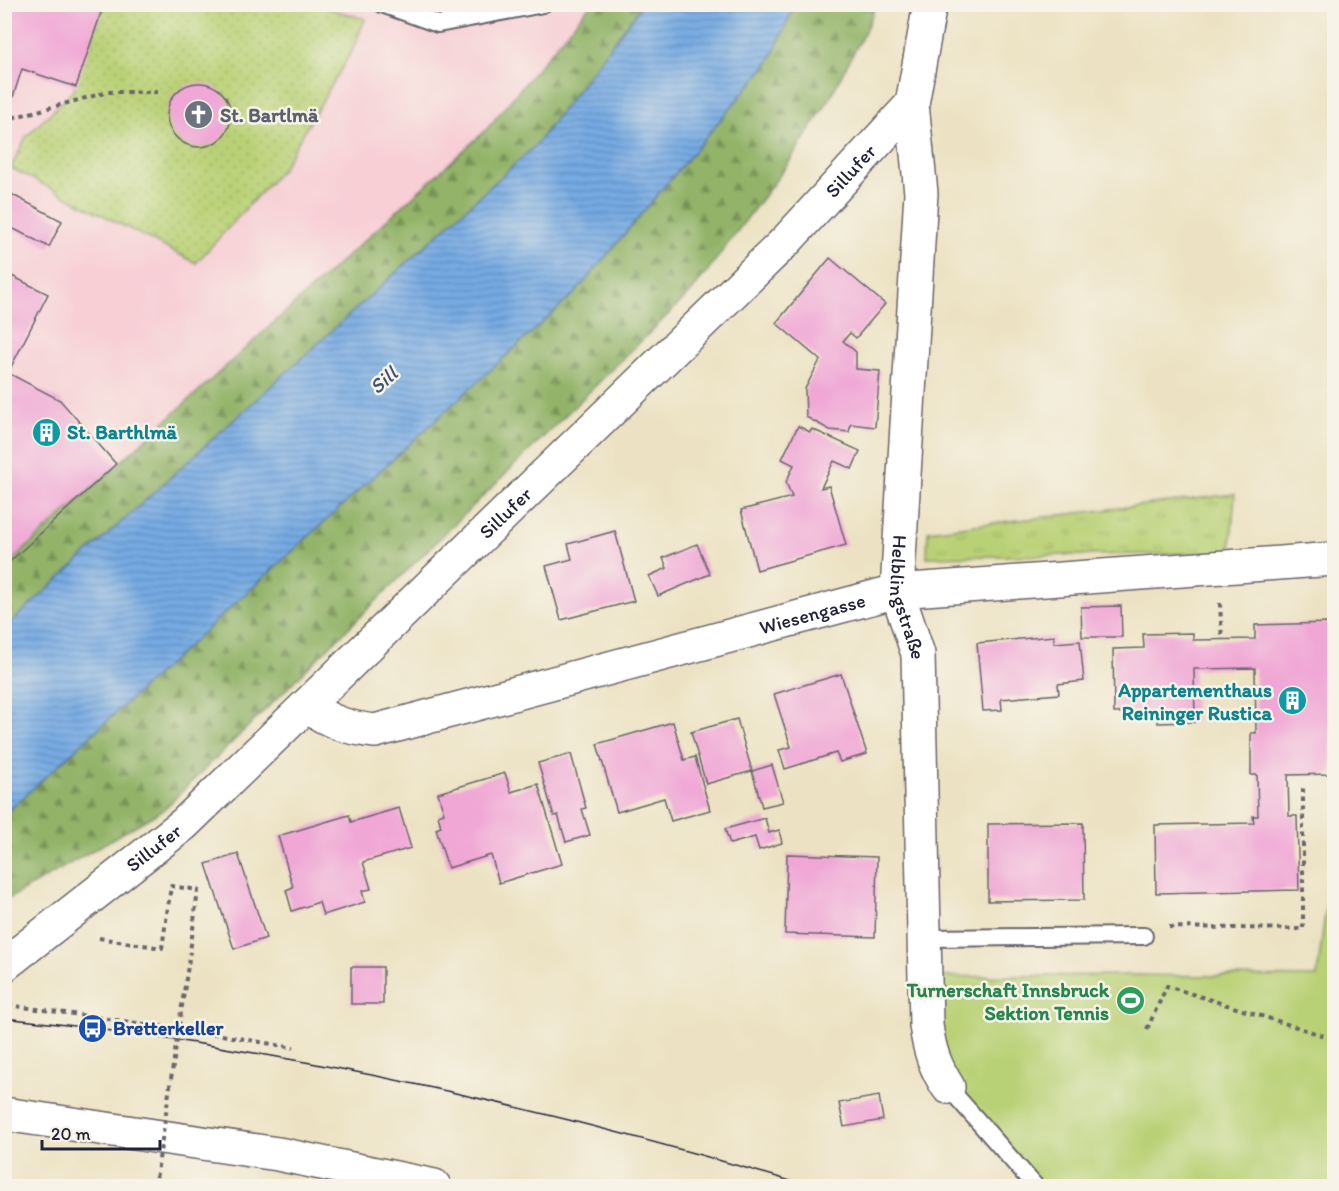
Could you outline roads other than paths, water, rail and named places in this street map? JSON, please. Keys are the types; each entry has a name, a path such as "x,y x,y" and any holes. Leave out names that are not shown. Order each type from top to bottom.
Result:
{"main road":[{"path":"912,104 930,4"},
{"name":"Helblingstraße","path":"912,104 921,193 897,591 918,654 928,1047 935,1068 948,1088"},
{"name":"Sillufer","path":"4,965 184,824 786,241 912,104"},
{"name":"Wiesengasse","path":"307,706 328,721 349,728 375,730 897,591 1335,559"},
{"path":"4,1114 278,1154 434,1186"}],"lane":[{"path":"382,4 438,24 543,4"},
{"path":"924,938 1144,936"},
{"path":"948,1088 1035,1186"}],"water":[{"name":"Sill","path":"642,5 795,5 769,62 576,292 5,814 5,628 535,146"}],"tram line":[{"path":"4,1018 208,1045 410,1083 609,1130 807,1186"}],"place":[{"name":"St. Bartlmä","path":"199,115"},
{"name":"St. Barthlmä","path":"46,432"},
{"name":"Appartementhaus Reininger Rustica","path":"1293,701"},
{"name":"Turnerschaft Innsbruck Sektion Tennis","path":"1130,1001"},
{"name":"Bretterkeller","path":"92,1028"}]}
